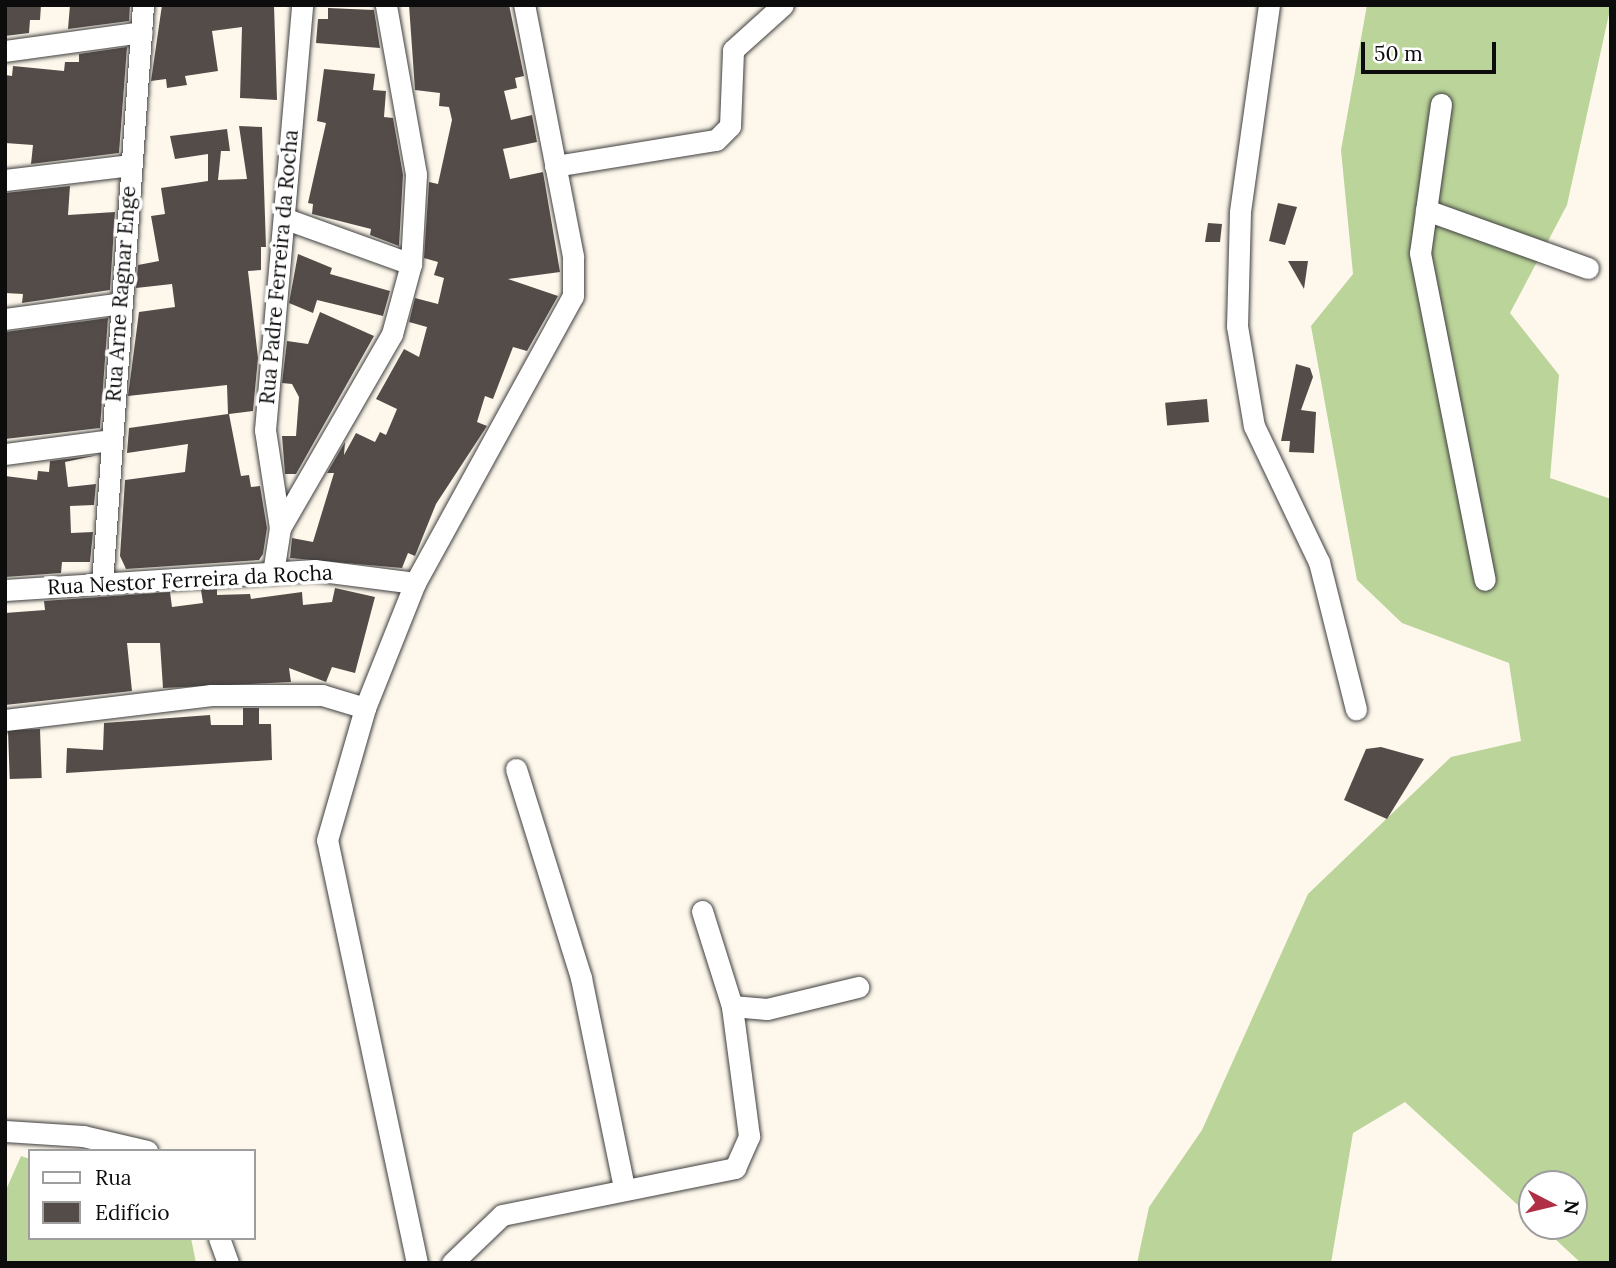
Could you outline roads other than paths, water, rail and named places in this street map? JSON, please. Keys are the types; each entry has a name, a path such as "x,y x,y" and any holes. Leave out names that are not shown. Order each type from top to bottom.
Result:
{"street":[{"name":"Rua Arne Ragnar Enge","path":"102,584 143,5"},
{"name":"Rua Padre Ferreira da Rocha","path":"273,573 280,528 265,430 286,219 302,5"},
{"name":"Rua Padre Ferreira da Rocha","path":"280,528 392,334 411,264 416,174 386,5"},
{"path":"417,1263 328,864 330,815 365,708 415,583 573,296 573,256 524,5"},
{"path":"555,166 716,140 730,126 733,50 783,5"},
{"path":"1269,5 1237,247 1237,326 1254,426 1319,562 1356,709"},
{"path":"5,51 142,32"},
{"path":"1441,104 1420,253 1485,580"},
{"path":"5,180 131,165"},
{"path":"1426,210 1588,268"},
{"path":"286,219 411,264"},
{"path":"5,319 122,303"},
{"path":"5,454 111,440"},
{"name":"Rua Nestor Ferreira da Rocha","path":"5,590 273,573 346,572 415,583"},
{"path":"5,720 211,695 322,695 365,708"},
{"path":"516,769 581,978 624,1188"},
{"path":"453,1263 502,1215 624,1188 735,1168 749,1136 732,1006 702,911"},
{"path":"732,1006 767,1009 858,987"},
{"path":"5,1131 35,1131 136,1149"},
{"path":"220,1240 228,1263"}]}
